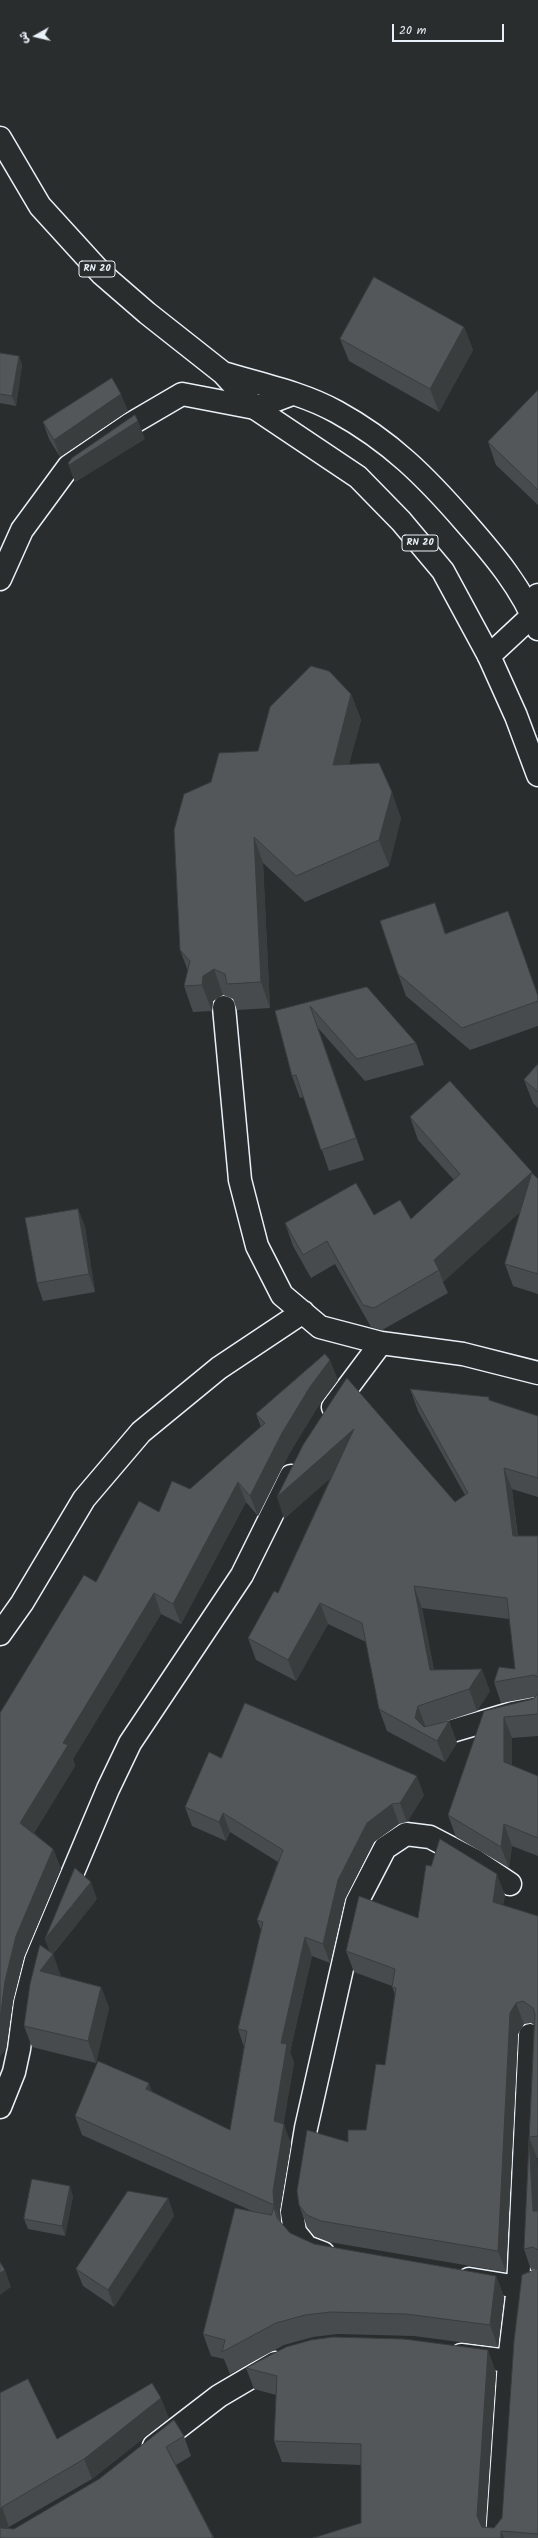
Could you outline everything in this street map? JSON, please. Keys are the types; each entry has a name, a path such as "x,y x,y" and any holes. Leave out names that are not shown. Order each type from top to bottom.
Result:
{"street":[{"name":"RN 20","path":"0,138 40,206 102,274 147,313 223,373 255,408 358,477 401,521 443,571 489,656 516,716 538,775"},
{"name":"RN 20","path":"223,373 292,394 336,411 384,441 425,477 504,566 536,613"},
{"path":"0,579 22,530 69,466 129,425 182,394 255,408 292,394"},
{"path":"489,656 536,613"},
{"path":"224,1007 240,1180 258,1246 282,1295 320,1327 381,1342 463,1354 538,1373"},
{"path":"0,1634 22,1603 84,1499 141,1432 219,1368 303,1312"},
{"path":"320,1427 381,1342"},
{"path":"0,2107 18,2057 25,2003 36,1960 108,1789 130,1743 242,1575 300,1460"},
{"path":"435,1736 514,1713 538,1708"},
{"path":"341,2257 326,2254 307,2247 295,2232 292,2212 306,2128 357,1902 386,1848 406,1834 430,1837 474,1860 510,1884"},
{"path":"497,2538 509,2361 528,2284 530,2035"},
{"path":"448,2275 528,2284"},
{"path":"441,2353 509,2361"},
{"path":"140,2457 220,2396 268,2365 295,2356"}],"building":[{"path":"374,277 464,327 430,389 340,339"},
{"path":"0,353 19,356 12,396 0,394"},
{"path":"112,378 121,394 54,440 43,422"},
{"path":"538,390 538,490 488,442"},
{"path":"135,415 138,421 69,465 68,463 72,458"},
{"path":"311,666 329,671 351,694 333,765 379,763 392,792 379,840 296,876 254,837 261,982 227,984 225,974 214,969 203,976 202,985 184,986 190,961 180,950 174,830 184,794 211,782 219,753 258,751 270,707"},
{"path":"435,903 445,934 508,911 538,996 538,1001 462,1028 398,974 380,921"},
{"path":"367,987 416,1043 357,1059 310,1006 356,1138 321,1150 296,1075 292,1076 275,1011"},
{"path":"538,1064 538,1092 524,1080"},
{"path":"450,1081 532,1172 434,1260 439,1270 374,1308 363,1305 327,1241 303,1255 285,1223 356,1183 374,1215 400,1200 411,1219 460,1174 410,1117"},
{"path":"532,1173 538,1179 538,1274 505,1264"},
{"path":"78,1209 89,1274 37,1283 25,1218"},
{"path":"325,1354 330,1360 310,1387 282,1433 250,1496 238,1482 173,1604 154,1593 63,1743 68,1745 20,1823 53,1849 16,1936 5,1981 0,2020 0,1713 84,1575 96,1582 139,1501 159,1512 172,1481 190,1489 265,1423 256,1414"},
{"path":"347,1378 455,1502 468,1493 410,1389 489,1397 489,1400 538,1416 538,1478 504,1468 513,1536 538,1536 538,1677 534,1675 494,1682 499,1667 515,1669 507,1598 414,1586 430,1670 482,1669 469,1689 418,1706 415,1718 424,1727 449,1721 437,1741 379,1709 362,1623 320,1603 288,1660 248,1638 274,1591 278,1593 354,1429 277,1497 303,1445"},
{"path":"538,1694 538,1714 504,1717 504,1762 538,1776 538,1838 504,1824 501,1847 448,1815 484,1711 533,1699"},
{"path":"245,1703 417,1776 400,1803 392,1804 367,1823 338,1880 323,1944 305,1937 281,2043 287,2044 274,2121 284,2124 273,2191 274,2205 75,2116 98,2061 149,2083 146,2089 230,2130 247,2031 238,2029 263,1922 257,1920 283,1850 223,1813 219,1822 185,1807 209,1752 221,1758"},
{"path":"440,1839 497,1874 493,1902 538,1916 538,2136 529,2137 535,2014 533,2008 523,2001 516,2003 510,2013 498,2251 321,2221 307,2215 299,2205 297,2191 307,2130 348,2142 348,2130 366,2130 376,2064 385,2065 396,1988 392,1987 395,1969 346,1951 359,1896 418,1918 426,1865 431,1866"},
{"path":"75,1868 91,1882 45,1939"},
{"path":"40,1945 53,1954 40,1971 101,1987 88,2041 24,2026 30,1984"},
{"path":"529,2139 533,2211 538,2211 538,2250 533,2247 524,2249"},
{"path":"32,2179 70,2186 62,2226 24,2219"},
{"path":"128,2191 168,2198 108,2290 76,2269"},
{"path":"274,2207 277,2218 290,2233 314,2244 496,2276 490,2325 406,2314 331,2312 305,2315 276,2323 222,2352 225,2340 203,2334 235,2208 271,2215"},
{"path":"0,2262 5,2270 0,2273"},
{"path":"538,2269 538,2534 501,2531 501,2538 313,2538 361,2523 361,2444 274,2441 277,2376 246,2368 286,2347 311,2340 333,2337 404,2339 488,2350 477,2516 482,2527 494,2528 502,2518 514,2341 522,2275"},
{"path":"28,2379 57,2439 152,2383 161,2398 84,2459 2,2507 0,2510 0,2393"},
{"path":"174,2420 184,2436 166,2447 213,2537 0,2538 0,2526 1,2528 14,2529 99,2479"}]}
